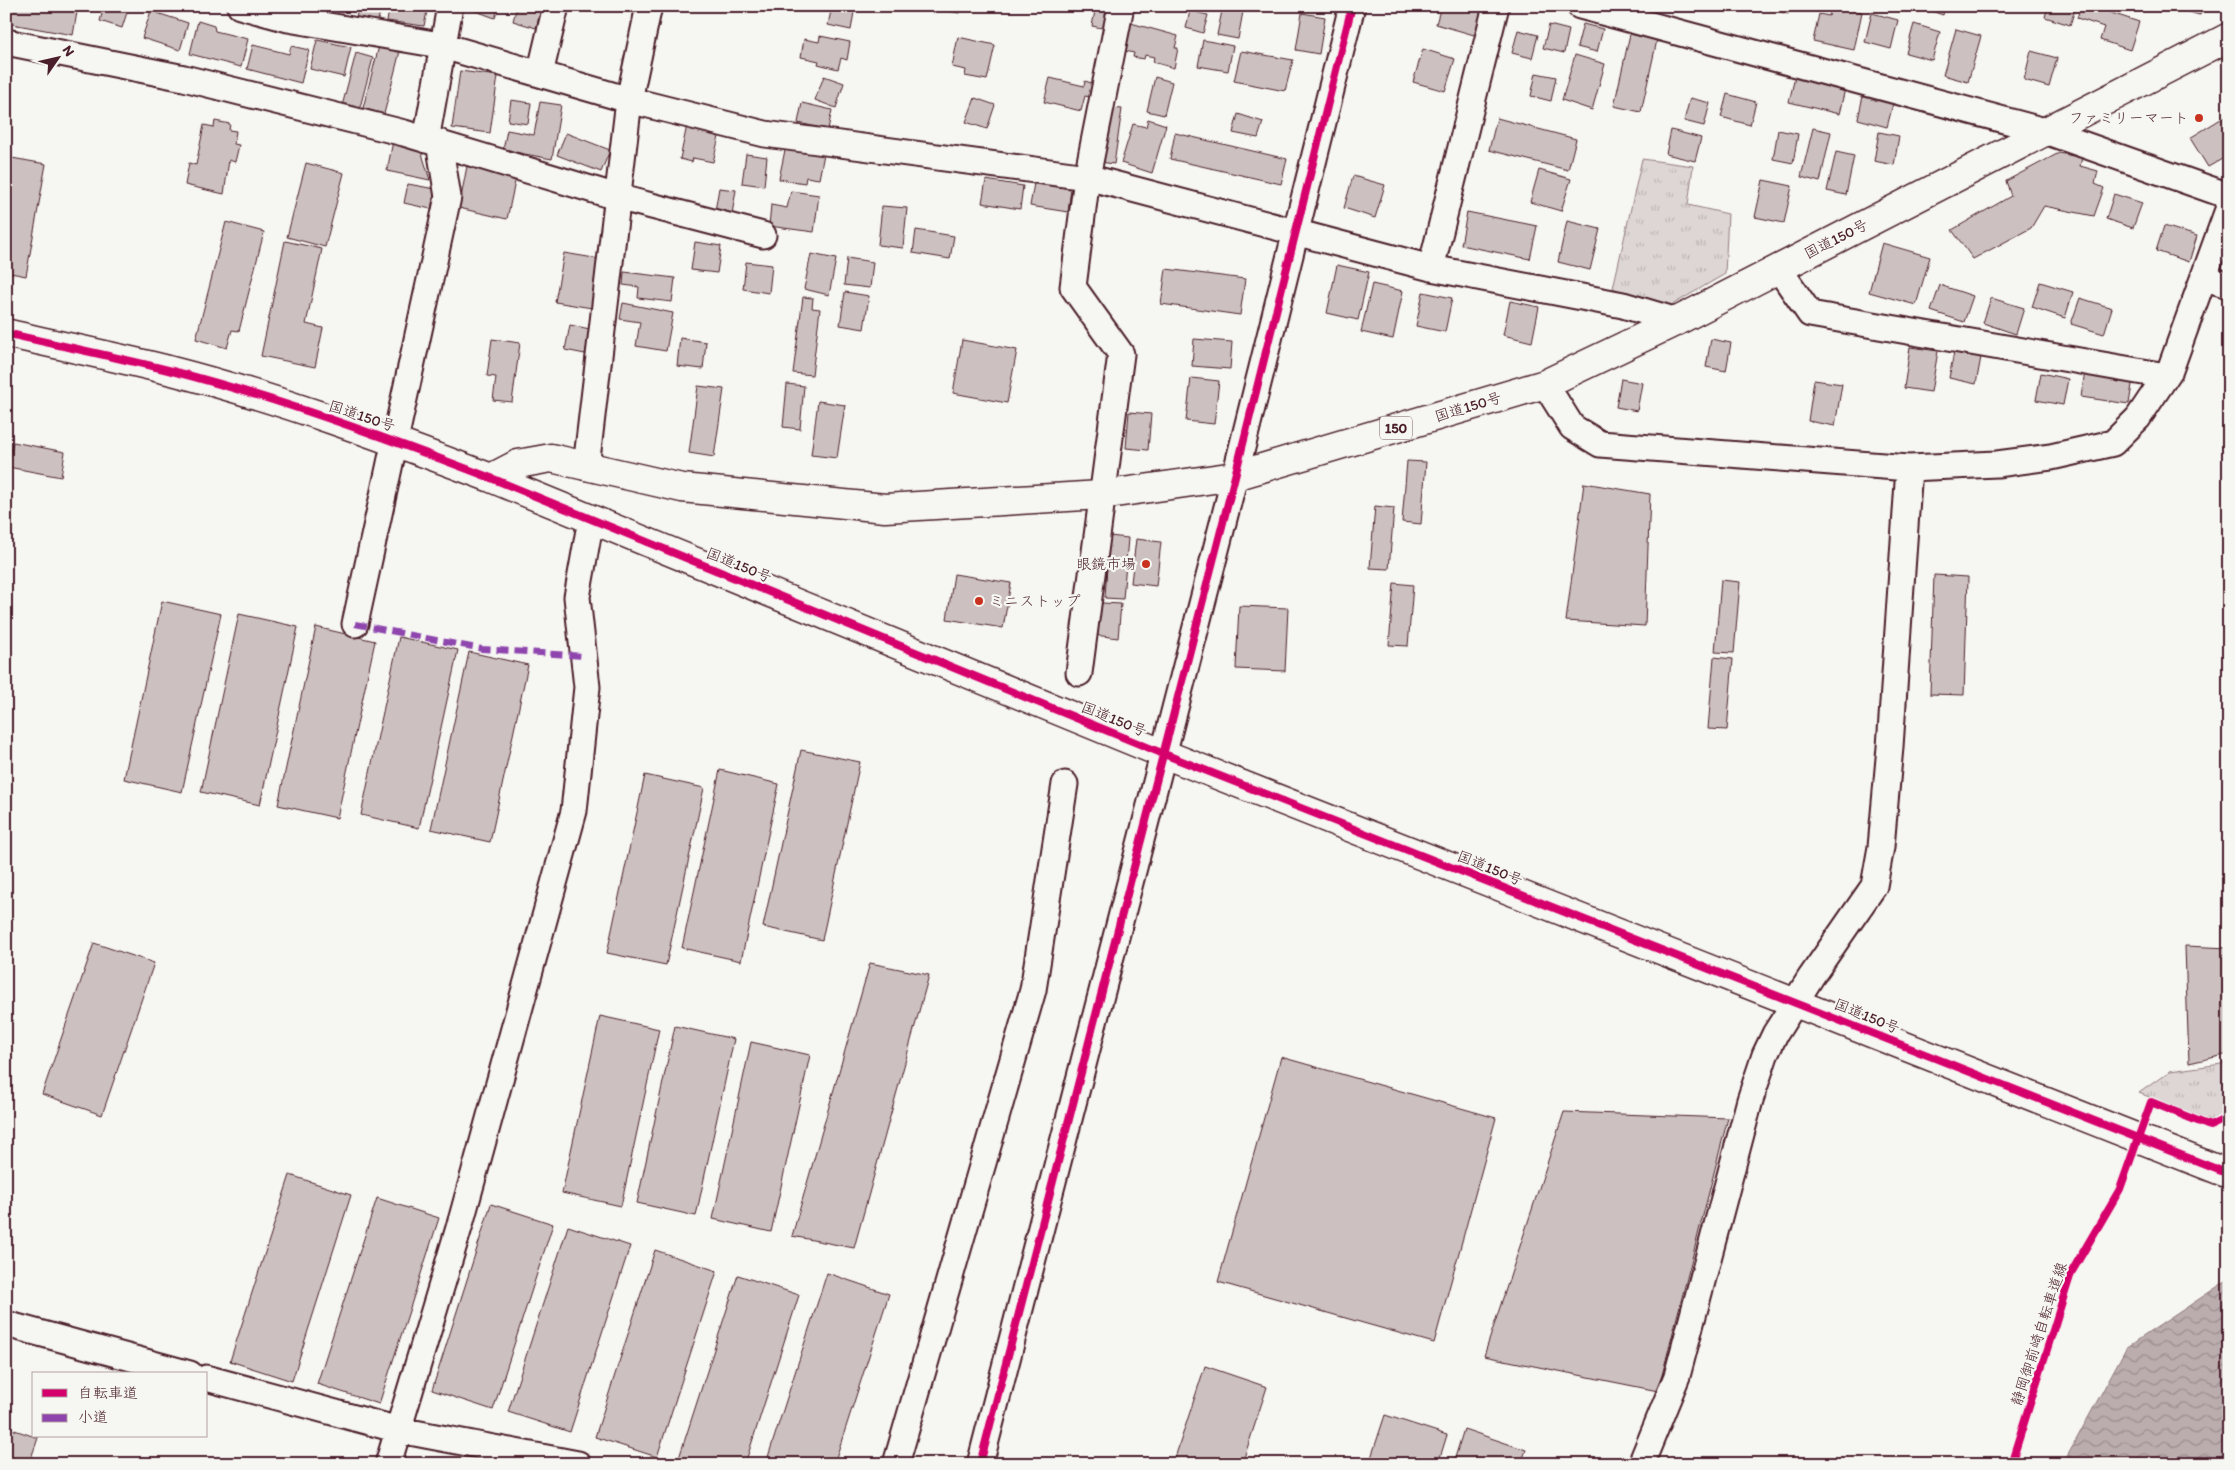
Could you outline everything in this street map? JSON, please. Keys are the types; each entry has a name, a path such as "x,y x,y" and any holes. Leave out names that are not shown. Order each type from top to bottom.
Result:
{"highway":[{"name":"国道150号","path":"491,478 518,464 551,458 682,488 885,508 1101,495 1235,476 1545,384 1677,321 2229,37"},
{"name":"国道150号","path":"6,333 173,372 276,402 394,441 491,478 1164,754 2229,1174"}],"street":[{"path":"240,6 288,19 443,46 629,100 765,134 1087,177 1431,268 1623,305 1677,321"},
{"path":"355,624 448,197 432,141 443,46 450,6"},
{"path":"540,74 556,6"},
{"path":"586,467 629,100 649,6"},
{"path":"1079,673 1120,354 1073,287 1087,177 1121,6"},
{"path":"980,1464 1235,476 1352,6"},
{"path":"1431,268 1496,6"},
{"path":"1580,6 2045,131 2229,196"},
{"path":"6,42 184,78 432,141 617,197 763,235"},
{"path":"1545,384 1572,427 1600,444 1909,468 1996,464 2050,457 2113,443 2138,418 2166,376 2229,207"},
{"path":"1779,269 1810,314 2166,376"},
{"path":"2204,278 2229,285"},
{"path":"1641,1464 1677,1376 1753,1091 1775,1034 1811,977 1874,886 1881,847 1890,747 1909,468"},
{"path":"388,1464 461,1221 574,811 587,687 577,597 591,519"},
{"path":"896,1464 1033,990 1065,784"},
{"path":"6,1324 183,1372"},
{"path":"208,1379 399,1430 578,1464"}],"green space":[{"path":"1642,159 1693,166 1688,205 1728,214 1725,274 1665,309 1613,288"},
{"path":"2229,1063 2229,1128 2139,1093 2170,1071"}],"water":[{"path":"2229,1279 2229,1464 2063,1464 2126,1348"}],"building":[{"path":"8,6 69,6 68,10 77,12 73,35 6,23"},
{"path":"104,6 129,6 122,28 100,21"},
{"path":"359,6 382,6 377,23 356,17"},
{"path":"390,6 428,6 424,26 387,21"},
{"path":"462,6 499,6 495,18"},
{"path":"517,6 542,6 536,28 513,21"},
{"path":"832,6 855,6 851,30 828,25"},
{"path":"943,6 961,6 959,13 943,10"},
{"path":"1096,6 1112,6 1107,29 1092,26"},
{"path":"1223,6 1244,6 1238,39 1217,35"},
{"path":"1441,6 1490,6 1481,37 1436,24"},
{"path":"1762,6 1790,6 1788,14"},
{"path":"1831,6 1862,12 1854,50 1813,41 1819,14 1829,16"},
{"path":"1917,6 1945,6 1943,15"},
{"path":"2048,6 2076,6 2070,25 2045,17"},
{"path":"2081,6 2090,6 2139,22 2130,50 2100,40 2104,27 2077,18"},
{"path":"2164,6 2204,6 2200,15"},
{"path":"151,11 188,23 180,50 142,38"},
{"path":"1190,11 1208,15 1203,33 1186,28"},
{"path":"1302,13 1325,17 1319,54 1296,50"},
{"path":"1872,13 1898,20 1891,49 1865,42"},
{"path":"198,21 214,26 215,31 248,39 241,67 190,54"},
{"path":"1127,22 1178,36 1174,68 1153,62 1154,57 1145,55 1144,59 1133,57 1134,53 1121,50"},
{"path":"1583,24 1603,29 1597,52 1577,47"},
{"path":"1914,24 1940,32 1932,60 1906,53"},
{"path":"1549,25 1569,30 1564,53 1543,48"},
{"path":"1956,29 1981,36 1968,82 1943,75"},
{"path":"1518,30 1538,35 1532,58 1512,53"},
{"path":"1630,34 1657,40 1641,112 1614,106"},
{"path":"820,36 850,42 847,60 841,58 838,69 818,64 819,61 801,57 804,39 819,42"},
{"path":"958,37 995,45 987,80 965,76 966,70 952,67"},
{"path":"317,40 351,47 344,77 310,69"},
{"path":"1203,40 1233,46 1228,71 1198,66"},
{"path":"253,45 289,54 291,46 309,50 301,83 247,69"},
{"path":"379,46 400,51 384,114 363,108"},
{"path":"1423,49 1455,59 1445,91 1413,82"},
{"path":"1241,51 1293,60 1285,91 1234,81"},
{"path":"2031,51 2057,58 2049,87 2024,80"},
{"path":"356,53 373,58 359,111 342,106"},
{"path":"1575,55 1605,64 1592,110 1562,100"},
{"path":"460,71 498,76 490,133 452,128"},
{"path":"1536,73 1556,77 1551,101 1531,96"},
{"path":"824,76 844,83 836,108 815,100"},
{"path":"1155,77 1172,82 1164,115 1147,111"},
{"path":"1795,77 1845,89 1839,114 1789,102"},
{"path":"1050,78 1084,86 1085,81 1098,85 1095,98 1085,96 1081,111 1044,102"},
{"path":"1727,94 1756,102 1750,125 1721,117"},
{"path":"1863,96 1893,104 1887,127 1858,119"},
{"path":"975,98 995,105 987,129 966,122"},
{"path":"1690,98 1710,103 1704,126 1684,121"},
{"path":"511,100 531,103 528,124 508,121"},
{"path":"540,102 561,105 552,159 503,150 507,130 534,135"},
{"path":"802,103 832,110 828,129 798,123"},
{"path":"1108,108 1122,109 1114,164 1100,162"},
{"path":"1238,114 1263,122 1258,138 1233,133"},
{"path":"2229,114 2229,155 2208,167 2190,138"},
{"path":"1497,118 1576,139 1568,170 1489,150"},
{"path":"1148,119 1166,125 1152,173 1121,163 1133,124 1146,127"},
{"path":"215,121 230,124 229,130 236,131 234,144 239,145 235,162 229,160 224,194 185,185 189,163 196,165 204,125 214,127"},
{"path":"687,125 720,132 713,162 693,158 692,162 680,159"},
{"path":"1813,128 1831,132 1820,182 1801,177"},
{"path":"1671,130 1701,138 1695,161 1666,154"},
{"path":"1778,130 1798,134 1793,163 1773,159"},
{"path":"1879,132 1899,136 1894,165 1874,161"},
{"path":"566,133 610,150 601,172 557,155"},
{"path":"1175,133 1287,159 1281,184 1170,159"},
{"path":"393,141 420,147 430,180 387,171"},
{"path":"774,147 825,149 819,179 806,177 805,183 779,179 785,150"},
{"path":"1836,152 1854,156 1846,195 1827,191"},
{"path":"2059,153 2082,158 2080,166 2098,171 2095,184 2104,188 2094,216 2044,206 2031,228 1973,259 1952,230 2011,196 2006,181"},
{"path":"746,154 767,157 764,186 742,183"},
{"path":"6,157 46,164 26,276 6,272"},
{"path":"306,163 344,173 325,247 287,237"},
{"path":"467,166 516,177 507,219 459,208"},
{"path":"1539,170 1571,179 1561,211 1530,202"},
{"path":"1353,176 1385,185 1375,218 1344,208"},
{"path":"986,180 1023,186 1020,209 982,203"},
{"path":"1763,180 1792,186 1784,223 1755,217"},
{"path":"1034,183 1071,189 1068,212 1030,206"},
{"path":"408,184 435,189 431,209 404,203"},
{"path":"719,188 736,190 732,214 715,211"},
{"path":"791,191 819,195 814,232 769,226 771,205 787,208"},
{"path":"2114,194 2142,203 2133,228 2106,219"},
{"path":"882,206 907,208 903,248 878,245"},
{"path":"1467,212 1537,226 1530,259 1461,245"},
{"path":"1567,221 1600,229 1590,270 1558,262"},
{"path":"226,222 264,232 239,331 232,330 227,348 196,339"},
{"path":"2164,226 2197,236 2189,262 2156,251"},
{"path":"916,230 954,236 950,259 913,253"},
{"path":"285,241 322,249 306,324 323,328 315,367 261,356"},
{"path":"695,242 721,246 717,273 691,270"},
{"path":"1882,243 1930,257 1916,305 1869,292"},
{"path":"564,253 600,259 592,308 555,302"},
{"path":"811,254 836,259 829,295 804,289"},
{"path":"847,258 873,262 870,288 844,285"},
{"path":"746,262 772,265 769,293 743,289"},
{"path":"1337,265 1369,272 1358,320 1327,313"},
{"path":"1166,269 1245,279 1240,315 1161,304"},
{"path":"624,272 675,278 672,302 638,298 639,287 623,285"},
{"path":"2040,282 2073,292 2065,318 2032,307"},
{"path":"1372,284 1403,291 1393,339 1361,332"},
{"path":"1940,285 1973,296 1964,322 1931,311"},
{"path":"845,292 869,296 864,329 840,325"},
{"path":"1423,292 1452,298 1445,332 1416,326"},
{"path":"803,297 813,298 812,308 820,309 812,375 793,373"},
{"path":"1991,298 2024,308 2016,334 1983,323"},
{"path":"2080,298 2112,308 2104,334 2071,324"},
{"path":"1510,301 1539,307 1532,342 1503,335"},
{"path":"623,303 673,313 666,351 636,346 640,322 620,319"},
{"path":"570,325 590,329 585,354 565,350"},
{"path":"680,338 706,342 703,369 677,366"},
{"path":"492,339 520,343 512,402 493,400 496,377 487,376"},
{"path":"1194,339 1232,342 1230,369 1192,366"},
{"path":"1711,339 1731,343 1726,371 1706,367"},
{"path":"962,340 1017,350 1007,403 953,393"},
{"path":"1910,347 1938,351 1931,392 1904,388"},
{"path":"1954,352 1981,357 1976,384 1949,378"},
{"path":"2085,371 2133,378 2129,404 2081,397"},
{"path":"2041,373 2068,379 2063,405 2036,400"},
{"path":"1191,378 1219,381 1214,424 1186,421"},
{"path":"1621,379 1642,383 1637,411 1616,407"},
{"path":"1814,380 1842,384 1835,426 1808,421"},
{"path":"787,384 804,386 800,429 783,427"},
{"path":"698,386 724,389 714,457 689,453"},
{"path":"818,401 845,405 837,458 811,455"},
{"path":"1129,412 1151,414 1148,450 1126,448"},
{"path":"13,442 65,452 61,477 8,467"},
{"path":"1407,461 1426,462 1421,524 1402,522"},
{"path":"1584,483 1650,494 1645,626 1566,621"},
{"path":"1375,506 1394,508 1389,569 1370,568"},
{"path":"1109,536 1128,538 1123,599 1105,598"},
{"path":"1136,539 1161,542 1156,586 1131,583"},
{"name":"ミニストップ","path":"954,574 1011,583 1003,628 947,619"},
{"path":"1934,575 1968,577 1964,695 1930,694"},
{"path":"1721,580 1740,582 1734,653 1715,652"},
{"path":"1394,583 1413,585 1408,646 1389,645"},
{"path":"162,601 221,614 182,792 124,779"},
{"path":"1102,603 1121,604 1118,638 1095,635"},
{"path":"1239,606 1288,608 1285,671 1236,669"},
{"path":"239,614 298,627 260,805 201,792"},
{"path":"316,627 375,641 337,818 278,805"},
{"path":"399,637 458,650 419,828 361,815"},
{"path":"469,652 528,665 490,842 431,829"},
{"path":"1714,657 1733,659 1727,730 1708,729"},
{"path":"801,750 860,762 822,940 763,927"},
{"path":"720,770 779,784 741,961 682,948"},
{"path":"645,775 704,788 666,965 607,953"},
{"path":"94,943 154,963 102,1115 42,1094"},
{"path":"2185,946 2229,948 2229,1054 2189,1063"},
{"path":"870,963 929,975 854,1248 792,1236"},
{"path":"600,1016 659,1029 621,1206 562,1193"},
{"path":"675,1026 734,1039 696,1216 637,1203"},
{"path":"751,1042 810,1055 771,1232 713,1219"},
{"path":"1281,1057 1496,1118 1434,1343 1218,1282"},
{"path":"1564,1112 1728,1118 1658,1391 1484,1356"},
{"path":"290,1175 351,1195 292,1381 230,1361"},
{"path":"377,1198 439,1218 379,1404 317,1384"},
{"path":"491,1204 553,1224 493,1410 432,1390"},
{"path":"568,1226 630,1246 570,1432 508,1412"},
{"path":"655,1250 717,1271 657,1457 595,1437"},
{"path":"827,1273 889,1294 834,1464 779,1464 767,1460"},
{"path":"738,1275 799,1295 745,1464 687,1464 678,1461"},
{"path":"1205,1366 1267,1387 1242,1464 1173,1464"},
{"path":"1385,1415 1447,1435 1438,1464 1369,1464"},
{"path":"6,1427 32,1436 32,1438 38,1438 29,1464 6,1464"},
{"path":"1464,1429 1526,1450 1521,1464 1453,1464"}],"marked path":[{"path":"355,624 482,649 584,656"}],"cycle path":[{"path":"980,1464 1235,476 1352,6"},
{"path":"6,333 213,382 333,420 452,463 1164,754 2229,1174"},
{"name":"静岡御前崎自転車道線","path":"2011,1464 2071,1273 2120,1189 2151,1102 2210,1126 2229,1117"}],"place":[{"name":"ファミリーマート","path":"2199,118"},
{"name":"眼鏡市場","path":"1146,564"},
{"name":"ミニストップ","path":"979,601"}]}
